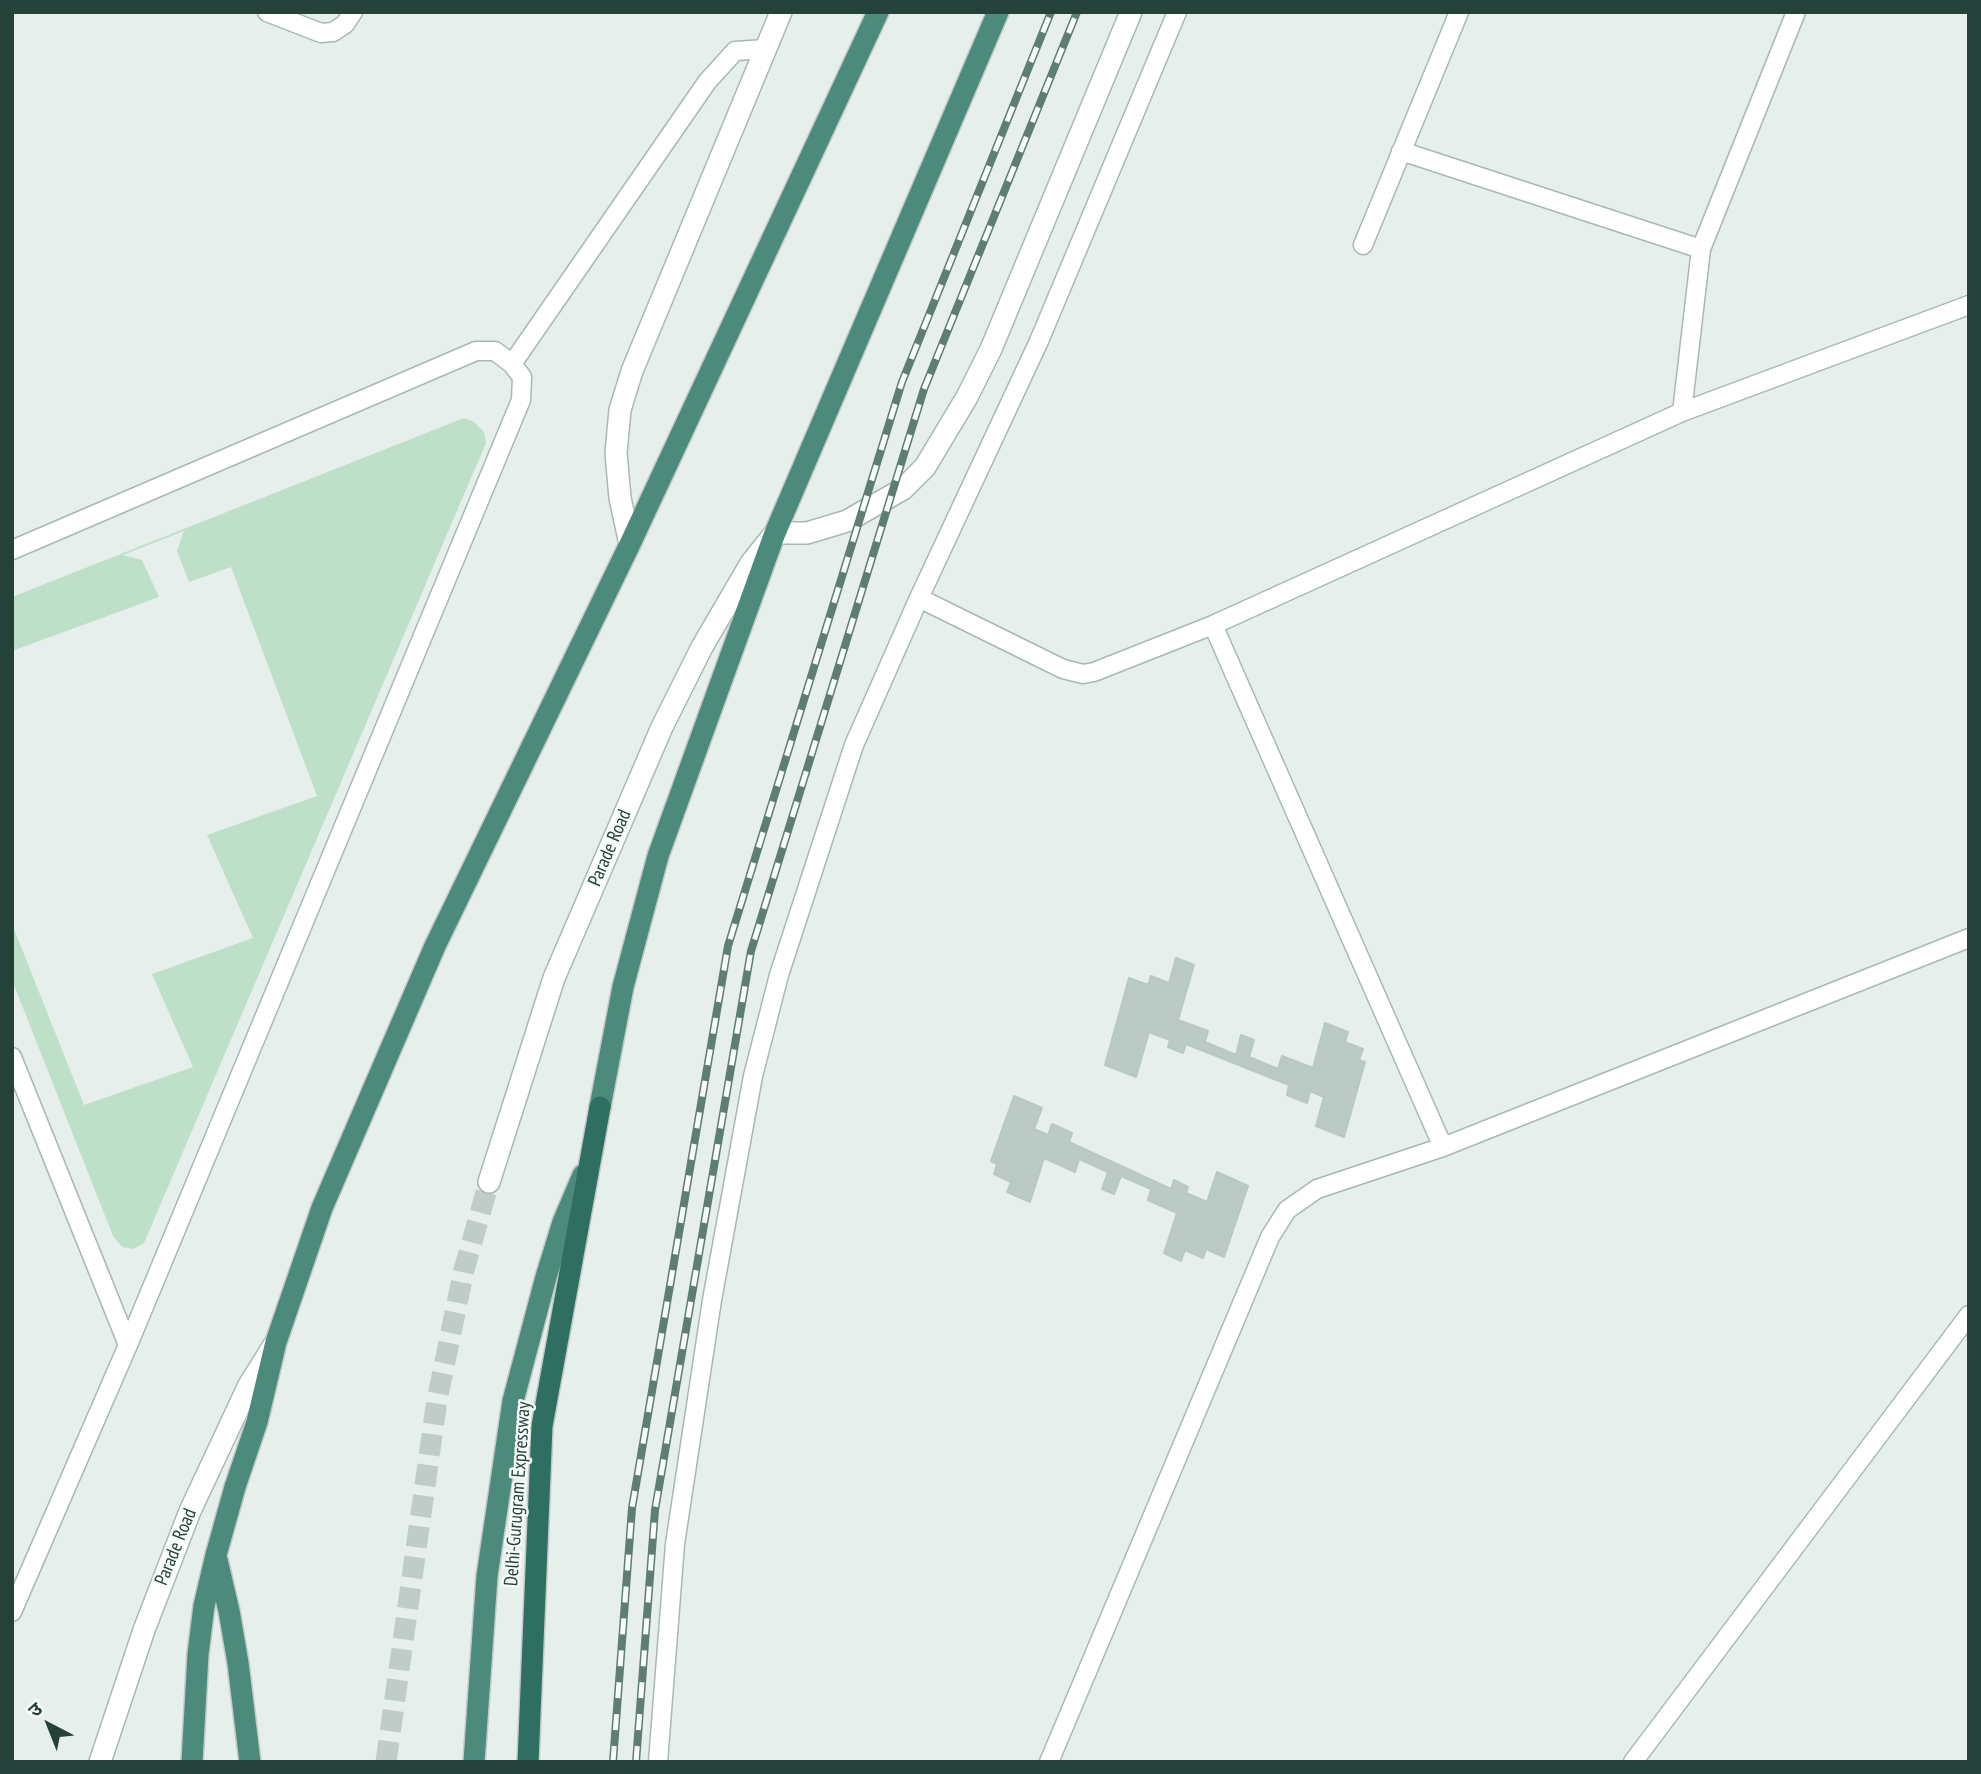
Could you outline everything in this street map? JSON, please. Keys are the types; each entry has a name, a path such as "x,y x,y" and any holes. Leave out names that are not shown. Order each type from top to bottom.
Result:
{"highway":[{"path":"192,1762 198,1654 204,1606 235,1487 257,1422 276,1342 322,1208 390,1045 435,946 630,544 878,12"},
{"path":"775,533 998,12"},
{"name":"Delhi-Gurugram Expressway","path":"528,1762 542,1426 623,987 658,856 775,533"},
{"path":"474,1762 486,1576 513,1401 563,1222 589,1161"},
{"path":"216,1555 238,1663 250,1762"}],"street":[{"path":"630,544 620,498 616,453 620,410 632,371 781,12"},
{"path":"775,533 807,533 848,521 903,489 925,467 967,397 991,349 1131,12"},
{"name":"Parade Road","path":"489,1182 554,978 662,727 734,590 751,562 775,533"},
{"name":"Parade Road","path":"100,1762 144,1630 190,1511 249,1385 276,1342"}],"lane":[{"path":"267,12 321,33 333,32 345,24 353,12"},
{"path":"658,1762 675,1544 712,1300 753,1076 779,975 854,745 919,598 1039,341 1177,12"},
{"path":"1363,245 1459,12"},
{"path":"1682,412 1701,249 1796,12"},
{"path":"512,363 707,82 735,51 766,49"},
{"path":"1401,151 1701,249"},
{"path":"919,598 1063,669 1083,674 1094,672 1213,625 1682,412 1969,305"},
{"path":"12,550 476,351 495,351 512,363 522,377 522,400 128,1345 12,1612"},
{"path":"1213,625 1443,1147"},
{"path":"1049,1762 1270,1237 1287,1210 1317,1189 1443,1147 1969,938"},
{"path":"14,1068 128,1345"},
{"path":"1633,1762 1969,1315"}],"green space":[{"path":"464,418 474,422 484,432 486,443 144,1243 133,1249 122,1247 113,1236 12,980 12,924 84,1105 193,1067 152,974 253,938 207,835 317,796 231,567 189,582 177,551 184,531 123,555 142,560 159,597 12,651 12,597"}],"building":[{"path":"1176,958 1194,965 1178,1020 1208,1031 1205,1042 1236,1055 1241,1035 1254,1040 1249,1057 1278,1069 1282,1056 1313,1068 1325,1023 1348,1032 1345,1042 1363,1049 1359,1060 1365,1062 1344,1137 1316,1126 1324,1097 1310,1091 1307,1103 1287,1095 1289,1085 1186,1044 1183,1053 1168,1047 1170,1040 1149,1032 1136,1077 1105,1065 1129,978 1148,985 1151,976 1169,983"},
{"path":"1014,1096 1042,1108 1034,1129 1048,1135 1052,1124 1072,1133 1069,1142 1171,1189 1174,1180 1188,1187 1186,1193 1207,1202 1217,1172 1248,1186 1224,1257 1206,1249 1203,1258 1185,1250 1181,1261 1164,1253 1177,1213 1148,1200 1151,1189 1121,1176 1114,1194 1102,1189 1108,1172 1079,1159 1075,1172 1044,1158 1030,1202 1007,1192 1011,1182 994,1174 997,1164 991,1161"}],"tunnel":[{"path":"386,1762 437,1400 464,1270 489,1182"}],"railway":[{"path":"613,1762 632,1508 728,946 902,382 1051,12"},
{"path":"636,1762 655,1510 751,951 924,389 1077,12"}]}
